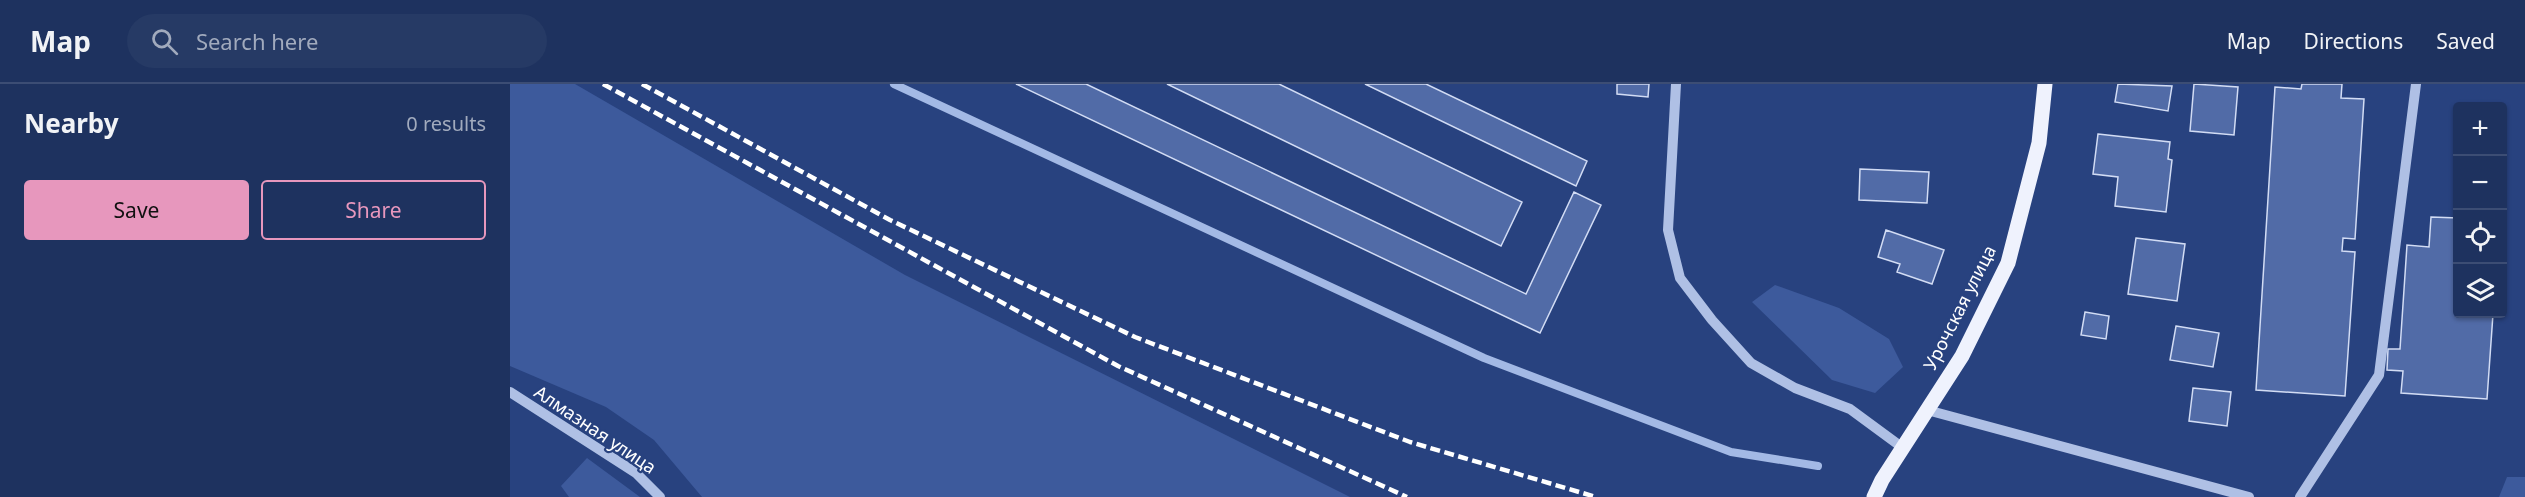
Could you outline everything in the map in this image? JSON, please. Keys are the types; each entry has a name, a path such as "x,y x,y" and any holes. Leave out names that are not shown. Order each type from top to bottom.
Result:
{"main road":[{"name":"Урочская улица","path":"1874,497 1903,447 1962,356 2008,263 2039,143 2045,84"}],"street":[{"path":"1676,84 1668,230 1680,278 1712,320 1750,363 1795,388 1850,409 1903,447"},
{"path":"2300,497 2379,375 2416,84"},
{"name":"Алмазная улица","path":"510,392 636,473 660,497"},
{"path":"1927,410 2249,497"}],"shaded area":[{"path":"510,84 575,84 905,275 1350,497 702,497 654,440 606,407 510,366"},
{"path":"1775,285 1839,308 1889,339 1903,367 1875,393 1832,380 1752,302"},
{"path":"587,458 640,497 569,497 561,486"},
{"path":"2507,477 2525,477 2525,497 2499,497"}],"building":[{"path":"1016,84 1086,84 1526,294 1574,192 1601,205 1540,333"},
{"path":"1167,84 1279,84 1522,202 1501,246"},
{"path":"1365,84 1426,84 1587,161 1576,186"},
{"path":"1617,84 1649,84 1648,97 1617,94"},
{"path":"2118,84 2172,86 2168,111 2115,102"},
{"path":"2194,84 2238,87 2234,135 2190,131"},
{"path":"2302,84 2342,84 2341,98 2364,99 2355,239 2343,238 2342,251 2355,252 2345,396 2256,390 2275,87 2301,89"},
{"path":"2098,134 2170,142 2168,159 2172,160 2166,212 2115,206 2118,177 2093,174"},
{"path":"1860,169 1929,172 1927,203 1859,200"},
{"path":"2431,217 2453,218 2453,318 2493,318 2487,399 2401,393 2403,371 2387,370 2388,349 2400,349 2407,245 2429,247"},
{"path":"1886,230 1944,250 1932,284 1897,272 1900,264 1878,257"},
{"path":"2136,238 2185,244 2177,301 2128,294"},
{"path":"2085,312 2109,316 2106,339 2081,335"},
{"path":"2176,326 2219,333 2213,367 2170,360"},
{"path":"2193,388 2231,392 2227,426 2189,421"}],"waterway":[{"path":"894,84 1484,358 1731,452 1818,466"}],"railway":[{"path":"603,84 1118,366 1407,497"},
{"path":"642,84 890,220 1135,337 1410,442 1596,497"}]}
